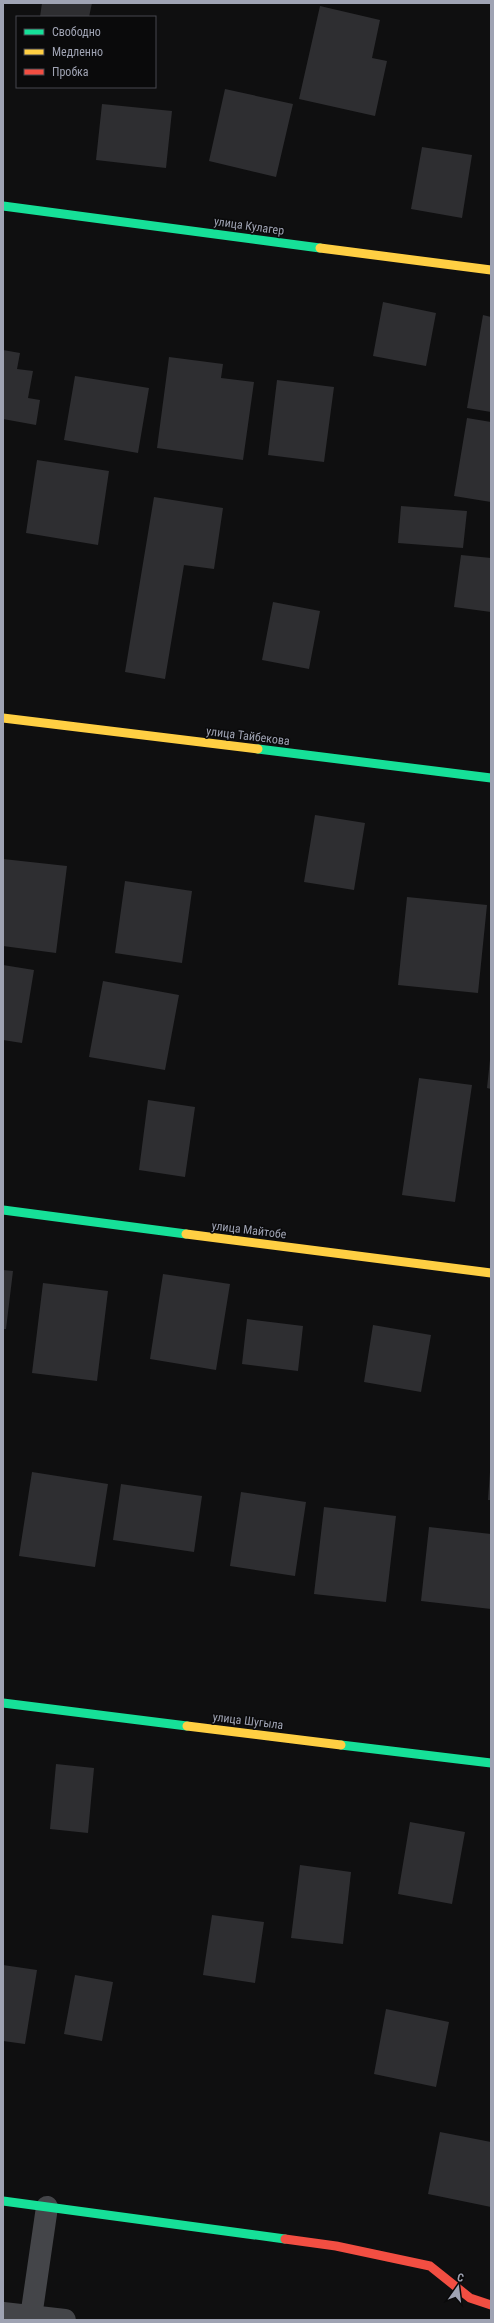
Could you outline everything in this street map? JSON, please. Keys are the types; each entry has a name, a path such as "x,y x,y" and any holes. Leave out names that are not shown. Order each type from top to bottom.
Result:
{"street":[{"name":"улица Кулагер","path":"3,206 491,270"},
{"name":"улица Тайбекова","path":"3,718 491,778"},
{"name":"улица Майтобе","path":"3,1210 491,1273"},
{"name":"улица Шугыла","path":"3,1703 491,1763"},
{"path":"3,2201 336,2246 430,2266 470,2298 491,2305"},
{"path":"31,2317 47,2207"},
{"path":"3,2313 65,2320"}],"building":[{"path":"42,3 92,3 89,16 40,16"},
{"path":"320,6 380,20 372,58 387,61 375,116 299,99"},
{"path":"225,89 293,104 276,177 209,161"},
{"path":"102,104 172,111 166,168 96,160"},
{"path":"422,147 472,155 462,218 411,209"},
{"path":"383,302 436,313 426,366 373,356"},
{"path":"483,315 491,317 491,412 467,408"},
{"path":"3,350 20,353 17,369 33,371 28,398 40,400 36,425 3,419"},
{"path":"169,357 223,364 221,378 254,382 243,460 157,448"},
{"path":"75,376 149,388 138,453 64,440"},
{"path":"277,380 334,387 324,462 268,455"},
{"path":"467,418 491,422 491,502 454,496"},
{"path":"37,460 109,471 98,545 26,533"},
{"path":"154,497 223,508 214,569 184,565 165,679 125,672"},
{"path":"401,506 467,511 463,548 398,543"},
{"path":"461,555 491,558 491,612 454,607"},
{"path":"273,602 320,611 309,669 262,660"},
{"path":"315,815 365,823 354,890 304,882"},
{"path":"3,859 67,866 56,953 3,946"},
{"path":"125,881 192,891 182,963 115,953"},
{"path":"407,897 487,905 478,993 398,985"},
{"path":"3,965 34,970 22,1043 3,1040"},
{"path":"103,981 179,995 165,1070 89,1057"},
{"path":"491,1060 491,1089 487,1088"},
{"path":"419,1078 472,1085 455,1202 402,1195"},
{"path":"148,1100 195,1107 185,1177 139,1170"},
{"path":"3,1270 13,1271 6,1329 3,1329"},
{"path":"163,1274 230,1284 216,1370 150,1359"},
{"path":"43,1283 108,1291 97,1381 32,1373"},
{"path":"247,1319 303,1326 298,1371 242,1364"},
{"path":"373,1325 431,1335 421,1392 364,1382"},
{"path":"32,1472 108,1484 95,1567 19,1556"},
{"path":"490,1472 491,1500 488,1500"},
{"path":"121,1484 202,1496 194,1552 113,1540"},
{"path":"241,1492 306,1502 295,1576 230,1566"},
{"path":"324,1507 396,1516 386,1602 314,1594"},
{"path":"429,1527 491,1534 491,1609 421,1601"},
{"path":"56,1764 94,1768 88,1833 50,1829"},
{"path":"410,1822 465,1832 452,1904 398,1894"},
{"path":"300,1865 351,1872 343,1944 291,1938"},
{"path":"212,1915 264,1922 255,1983 203,1975"},
{"path":"3,1965 37,1970 25,2044 3,2041"},
{"path":"75,1975 113,1982 102,2041 64,2034"},
{"path":"386,2009 449,2022 436,2087 374,2074"},
{"path":"440,2132 491,2142 491,2207 428,2194"}],"traffic: fast":[{"path":"3,206 320,248"},
{"path":"258,749 491,778"},
{"path":"3,1210 186,1234"},
{"path":"3,1703 187,1726"},
{"path":"341,1745 491,1763"},
{"path":"3,2201 285,2239"}],"traffic: slow":[{"path":"320,248 491,270"},
{"path":"3,718 258,749"},
{"path":"186,1234 491,1273"},
{"path":"187,1726 341,1745"}],"traffic: jam":[{"path":"285,2239 336,2246 430,2266 470,2298 491,2305"}]}
